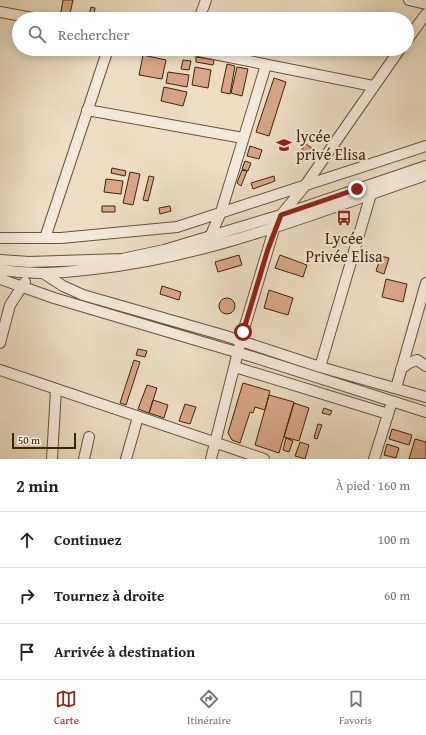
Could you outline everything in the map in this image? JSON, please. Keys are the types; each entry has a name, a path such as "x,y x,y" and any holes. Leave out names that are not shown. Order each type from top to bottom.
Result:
{"street":[{"path":"202,12 206,0"},
{"path":"409,0 426,4"},
{"path":"0,12 12,14"},
{"path":"414,30 426,14"},
{"path":"46,238 106,56"},
{"path":"223,56 373,86"},
{"path":"211,459 238,353 275,226 281,215 304,187 395,56"},
{"path":"210,237 221,212 266,65"},
{"path":"87,110 243,138"},
{"path":"0,238 61,238 177,226 304,187 426,146"},
{"path":"0,260 41,262 122,259 164,250 281,215 426,166"},
{"path":"0,270 28,274 44,274 126,266 168,258 275,226 426,175"},
{"path":"320,367 371,194"},
{"path":"0,343 5,304 23,287 28,274 29,262"},
{"path":"41,262 44,274 63,286 83,295 242,341 320,367 426,397"},
{"path":"0,279 426,412"},
{"path":"396,388 425,290"},
{"path":"401,369 409,363 417,360 426,366"},
{"path":"235,367 388,414"},
{"path":"0,370 215,444 264,459"},
{"path":"302,388 305,374"},
{"path":"52,459 56,389"},
{"path":"374,459 392,402"},
{"path":"126,459 138,417"},
{"path":"84,459 89,437"}],"building":[{"path":"63,0 73,0 70,12 61,12"},
{"path":"91,7 95,8 94,12 90,12"},
{"path":"143,56 166,60 162,79 139,75"},
{"path":"196,57 214,60 213,65 196,62"},
{"path":"183,60 191,61 189,70 181,69"},
{"path":"227,64 235,66 230,94 221,92"},
{"path":"195,67 211,70 208,88 192,85"},
{"path":"237,67 248,69 242,96 231,93"},
{"path":"168,72 189,75 187,87 166,83"},
{"path":"274,78 286,82 269,136 256,132"},
{"path":"164,87 187,92 183,106 161,101"},
{"path":"306,144 313,149 302,162 296,158"},
{"path":"250,146 262,150 259,159 247,156"},
{"path":"245,161 251,163 248,171 242,169"},
{"path":"112,168 126,171 125,176 111,173"},
{"path":"242,170 247,171 241,186 237,183"},
{"path":"130,172 140,174 133,205 123,203"},
{"path":"149,176 154,177 148,201 143,200"},
{"path":"274,176 275,181 253,189 251,183"},
{"path":"106,179 123,181 121,194 104,192"},
{"path":"102,206 115,206 115,212 102,212"},
{"path":"170,206 171,211 160,214 159,208"},
{"path":"239,255 242,265 218,272 215,262"},
{"path":"280,255 307,265 303,277 275,268"},
{"path":"381,256 389,258 384,274 376,271"},
{"path":"386,279 407,284 403,302 382,297"},
{"path":"162,286 181,292 179,300 160,294"},
{"path":"269,290 293,298 288,315 264,308"},
{"path":"227,298 233,300 235,306 233,312 227,314 221,312 219,306 221,300"},
{"path":"138,349 147,351 145,357 136,355"},
{"path":"134,360 140,362 126,405 120,403"},
{"path":"243,383 270,391 265,410 255,407 253,413 250,412 240,443 232,440 228,433"},
{"path":"147,385 157,388 149,413 138,409"},
{"path":"269,395 294,402 279,453 255,445"},
{"path":"153,400 168,405 164,418 149,413"},
{"path":"294,403 309,408 299,441 284,437"},
{"path":"185,404 196,407 190,424 179,421"},
{"path":"324,408 332,411 330,415 322,413"},
{"path":"318,424 322,425 317,439 314,438"},
{"path":"392,429 412,435 409,445 389,439"},
{"path":"286,438 293,441 289,452 283,450"},
{"path":"415,439 426,442 426,459 409,459"},
{"path":"300,442 309,445 305,459 295,456"},
{"path":"387,444 399,448 396,458 384,455"}],"place":[{"name":"lycée privé Elisa","path":"284,145"},
{"name":"Lycée Privée Elisa","path":"344,218"}],"route":[{"path":"243,332 275,226 281,215 357,189"}]}
